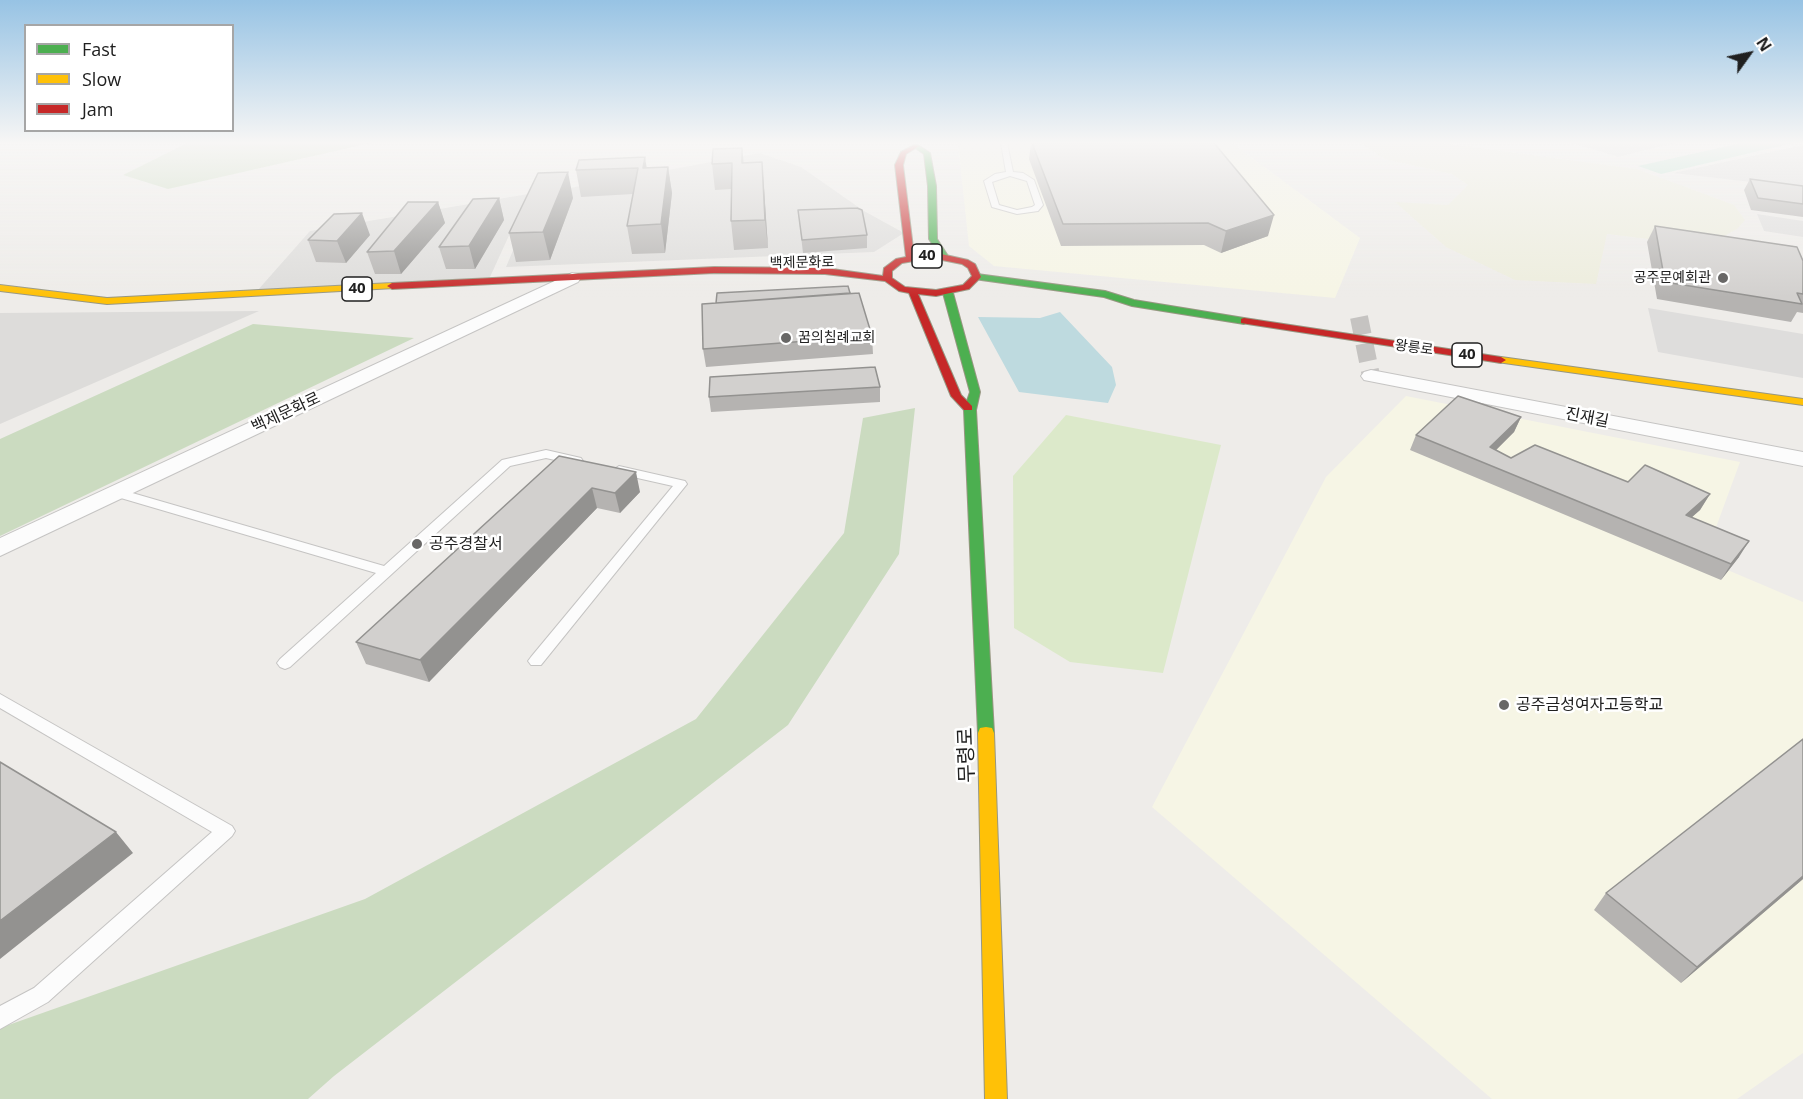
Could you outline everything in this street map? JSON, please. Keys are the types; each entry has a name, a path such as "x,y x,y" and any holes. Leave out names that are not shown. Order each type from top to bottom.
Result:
{"main road":[{"path":"902,194 909,258"},
{"path":"932,194 933,239 944,256"},
{"name":"백제문화로","path":"714,270 732,264 826,262 891,265 909,258 944,256 972,266 977,277"},
{"name":"40","path":"888,279 886,274 891,265"},
{"name":"백제문화로","path":"0,288 119,301 714,270 825,271 888,279 902,289 913,292 948,292 966,288"},
{"path":"966,288 977,277"},
{"name":"왕릉로","path":"977,277 1106,294 1132,303 1361,340 1803,402"},
{"name":"왕릉로","path":"966,288 1095,305 1132,303"},
{"path":"913,292 953,388 970,410"},
{"name":"무령로","path":"948,292 975,392 970,410 986,703 996,1099"}],"street":[{"name":"백제문화로","path":"0,548 572,278"},
{"name":"진재길","path":"1371,376 1803,459"}],"lane":[{"path":"992,194 996,207 1017,212 1035,209 1039,205 1035,194"},
{"path":"285,663 506,463 546,454 681,484 536,661"},
{"path":"118,493 387,572"},
{"path":"0,700 226,831 41,995 0,1018"}],"shaded area":[{"path":"528,194 490,277 257,291 310,231"},
{"path":"537,194 840,194 864,211 904,233 874,252 506,267"},
{"path":"963,194 1301,194 1360,238 1335,298 994,266 969,246"},
{"path":"1459,194 1705,194 1734,205 1745,220 1737,229 1706,246 1607,234 1596,284 1515,280 1446,247 1395,202 1448,205"},
{"path":"1757,214 1803,221 1803,237 1764,231"},
{"path":"1648,308 1803,334 1803,378 1658,352"},
{"path":"259,311 0,424 0,313"},
{"name":"공주금성여자고등학교","path":"1406,396 1740,462 1704,560 1803,602 1803,1053 1737,1099 1492,1099 1152,807 1326,477"}],"green space":[{"path":"253,324 414,338 0,536 0,439"},
{"path":"915,408 899,554 788,725 334,1076 308,1099 0,1099 0,1028 365,899 696,719 844,533 863,418"},
{"path":"1066,415 1221,445 1163,673 1070,662 1014,628 1013,476"}],"water":[{"path":"1060,312 1112,367 1116,385 1108,403 1019,392 978,317 1040,318"}],"building":[{"path":"528,194 559,194 543,232 509,233"},
{"path":"633,194 665,194 661,224 627,226"},
{"path":"731,194 764,194 765,220 731,221"},
{"path":"1052,194 1257,194 1274,215 1226,231 1208,223 1063,224"},
{"path":"1756,194 1803,194 1803,204 1758,198"},
{"path":"499,198 469,246 439,247 473,199"},
{"path":"408,202 438,202 394,251 367,252"},
{"path":"857,208 862,210 867,235 802,240 798,210"},
{"path":"362,213 337,241 308,240 334,214"},
{"name":"공주문예회관","path":"1655,226 1797,247 1803,261 1803,294 1797,293 1802,304 1665,282"},
{"path":"848,286 850,293 716,303 717,293"},
{"path":"859,293 872,336 703,349 702,304"},
{"path":"875,367 880,387 709,397 710,377"},
{"path":"1458,396 1521,417 1490,447 1511,458 1535,445 1628,482 1645,465 1710,494 1686,515 1749,541 1731,564 1416,435"},
{"path":"559,456 636,472 615,493 592,488 420,660 356,642"},
{"path":"1803,739 1803,876 1697,967 1606,893"},
{"path":"0,762 116,832 0,921"}],"tunnel":[{"path":"1359,317 1371,376"}],"traffic: fast":[{"path":"932,194 933,239 944,256"},
{"path":"977,277 1105,294 1132,303 1244,321"},
{"path":"948,293 975,392 970,410 986,733"}],"traffic: slow":[{"path":"0,288 107,301 392,286"},
{"path":"1501,360 1803,402"},
{"path":"986,733 996,1099"}],"traffic: jam":[{"path":"902,194 910,258"},
{"path":"932,255 965,262 972,266 977,277 966,287 936,293 902,289 888,279 887,270 899,261 932,255"},
{"path":"392,286 714,270 825,271 888,279"},
{"path":"913,292 956,396 968,408"},
{"path":"1244,321 1501,360"}],"place":[{"name":"공주문예회관","path":"1723,278"},
{"name":"꿈의침례교회","path":"786,338"},
{"name":"공주경찰서","path":"417,544"},
{"name":"공주금성여자고등학교","path":"1504,705"}]}
